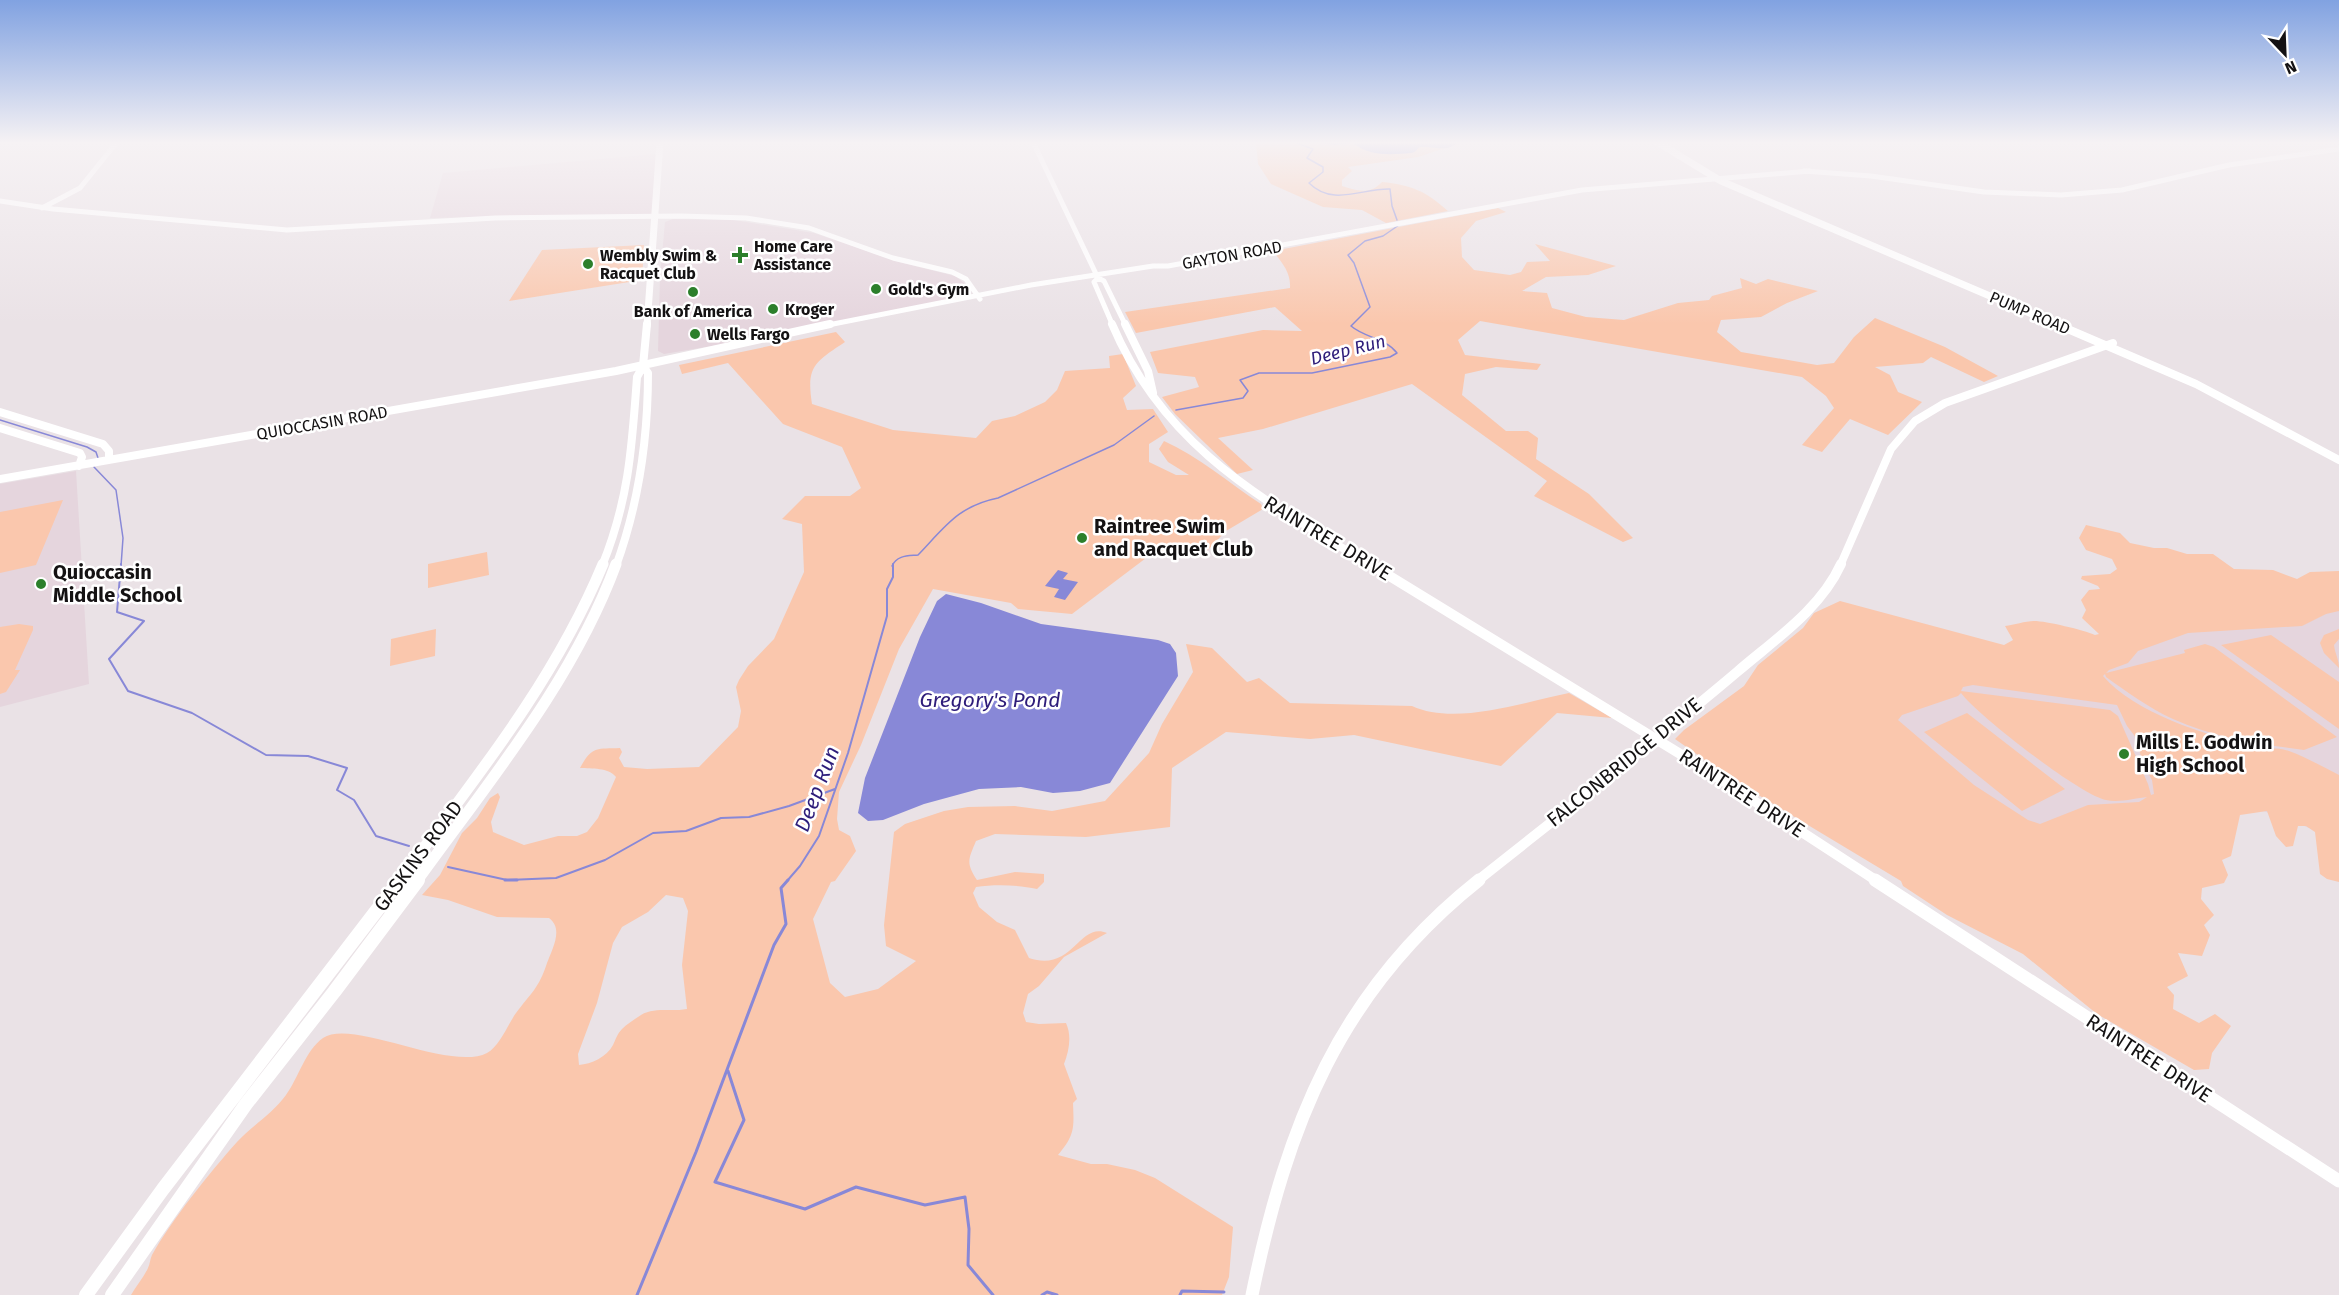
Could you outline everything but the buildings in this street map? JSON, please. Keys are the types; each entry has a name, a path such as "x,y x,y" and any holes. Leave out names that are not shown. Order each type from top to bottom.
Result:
{"main road":[{"name":"GASKINS ROAD","path":"86,1295 163,1189 338,963 482,770 542,683 584,603 621,512 630,467 637,377 643,366 652,281 657,202"},
{"name":"PUMP ROAD","path":"1771,202 2236,398 2339,453"},
{"name":"PUMP ROAD","path":"2110,344 2219,396 2339,460"},
{"name":"GASKINS ROAD","path":"112,1295 219,1140 292,1042 334,992 530,726 563,673 609,582 633,514 643,466 646,429 648,373 643,366"}],"street":[{"path":"9,202 42,208 287,230 495,218 656,216 746,218 809,228 893,258 957,274 966,279 980,299"},
{"path":"42,208 53,202"},
{"path":"1062,202 1097,276"},
{"name":"GAYTON ROAD","path":"980,299 1097,276 1151,271 1508,202"},
{"name":"RAINTREE DRIVE","path":"1154,397 1148,371 1104,281 1097,276 1094,282 1133,366 1154,397 1185,438 1210,461 1248,490 1655,738 2339,1181"},
{"name":"QUIOCCASIN ROAD","path":"0,479 643,366 669,358 845,321 980,299"},
{"name":"FALCONBRIDGE DRIVE","path":"1252,1295 1267,1220 1297,1124 1331,1051 1370,990 1416,934 1447,905 1786,632 1820,598 1846,554 1891,449 1915,421 1945,403 2110,344"},
{"path":"0,412 103,444 109,451 109,460"},
{"path":"0,428 80,453 82,457 79,466"}],"shaded area":[{"path":"434,202 654,202 653,214 430,218"},
{"path":"1313,202 1437,202 1448,211 1386,223 1362,210 1323,207"},
{"path":"1498,208 1506,212 1476,221 1461,238 1462,257 1474,270 1510,275 1521,272 1527,262 1550,261 1535,244 1616,266 1588,275 1546,277 1522,291 1547,293 1552,308 1586,317 1624,320 1678,303 1709,300 1712,296 1742,288 1740,278 1756,284 1768,279 1818,291 1787,303 1761,317 1721,320 1717,332 1741,352 1817,365 1834,363 1854,337 1875,318 1945,347 1998,376 1984,382 1931,357 1923,363 1875,367 1890,375 1898,392 1922,402 1888,435 1850,419 1822,452 1802,445 1834,408 1826,396 1802,377 1480,321 1458,340 1465,355 1541,364 1537,370 1496,367 1465,374 1462,395 1506,431 1528,431 1538,438 1536,459 1589,494 1633,538 1623,542 1534,496 1547,481 1412,384 1263,429 1218,438 1253,470 1237,474 1175,414 1162,397 1199,387 1195,377 1158,373 1150,352 1263,330 1302,331 1275,307 1136,333 1125,312 1290,288 1287,272 1273,251"},
{"path":"673,219 734,220 814,233 899,262 955,276 964,283 971,296 760,338 664,354 658,351 660,277 665,222"},
{"name":"Wembly Swim & Racquet Club","path":"644,245 642,280 509,301 542,250"},
{"path":"836,332 845,342 815,366 810,381 812,404 893,430 976,438 992,421 1015,416 1045,402 1057,390 1065,371 1110,368 1109,356 1123,354 1136,386 1123,398 1127,410 1153,409 1168,432 1149,444 1149,462 1176,475 1189,475 1168,462 1159,449 1164,441 1213,470 1261,504 1263,509 1226,531 1205,553 1164,551 1150,555 1072,614 1018,609 1011,603 933,589 899,649 861,745 839,792 837,819 839,830 850,836 856,851 835,881 831,882 813,919 830,983 845,997 878,989 916,961 886,946 884,925 894,832 905,824 944,811 968,807 1015,806 1052,811 1105,801 1149,753 1162,724 1193,672 1186,644 1212,648 1247,682 1259,678 1290,703 1412,706 1429,712 1448,714 1490,710 1569,693 1612,718 1557,713 1501,766 1354,735 1310,739 1226,732 1172,768 1170,827 1086,837 995,834 976,841 969,861 977,880 1015,872 1044,874 1044,882 1037,889 991,885 976,887 973,893 979,907 997,922 1015,930 1029,958 1044,961 1056,959 1066,954 1089,934 1097,931 1107,933 1064,957 1039,986 1028,994 1023,1013 1026,1022 1066,1023 1068,1028 1069,1044 1064,1064 1077,1099 1073,1103 1073,1125 1068,1142 1058,1155 1091,1164 1107,1164 1135,1170 1155,1178 1233,1227 1229,1277 1222,1295 131,1295 149,1266 152,1255 180,1212 237,1142 281,1102 311,1050 323,1038 337,1034 356,1035 450,1056 471,1057 487,1053 500,1040 541,979 556,939 556,928 549,918 497,917 448,900 422,895 440,875 462,833 477,818 490,798 498,793 500,797 491,822 493,832 524,845 558,836 577,836 587,832 598,818 616,777 604,770 580,768 592,752 600,749 620,748 622,752 619,758 624,767 647,769 699,767 738,727 741,711 736,687 748,666 774,639 804,572 802,524 782,519 805,496 850,496 861,488 842,447 783,424 728,363 682,374 679,365","holes":["666,895 683,898 688,911 682,965 687,1009 652,1011 641,1015 622,1029 613,1045 603,1056 579,1065 578,1054 597,1003 613,943 622,927 648,912"]},
{"name":"Quioccasin Middle School","path":"76,471 89,684 0,707 0,484"},
{"path":"63,500 36,565 0,573 0,512"},
{"path":"2086,525 2120,533 2130,543 2167,548 2187,554 2213,554 2234,569 2273,570 2297,579 2310,572 2339,571 2339,611 2326,614 2302,626 2188,633 2138,651 2128,663 2106,673 2185,653 2184,650 2205,644 2214,647 2337,737 2304,750 2221,736 2164,715 2130,694 2105,674 2103,676 2133,701 2172,721 2233,741 2289,751 2339,775 2339,882 2327,879 2320,874 2315,832 2306,826 2298,826 2293,846 2286,847 2276,836 2267,811 2240,815 2231,856 2222,860 2228,875 2224,883 2202,888 2201,899 2214,915 2204,925 2210,935 2202,956 2178,953 2188,976 2167,987 2174,995 2173,1009 2199,1023 2215,1014 2231,1026 2212,1053 2209,1069 2194,1070 2097,1014 2023,954 1947,915 1903,886 1901,881 1735,781 1675,739 1744,686 1758,665 1803,628 1814,613 1840,601 2004,645 2013,640 2005,626 2031,621 2047,622 2095,635 2099,634 2082,618 2086,610 2081,600 2089,590 2100,589 2081,579 2082,576 2110,574 2117,569 2112,559 2086,550 2079,538","holes":["1973,685 2117,705 2127,726 2137,739 2142,762 2152,780 2154,794 2151,795 2118,716 2110,710 1961,691 1963,687","1961,693 1987,718 2030,753 2093,795 2111,801 2147,797 2139,802 2088,805 2040,824 2028,820 1974,785 1898,720 1902,715"]},
{"path":"487,552 489,575 428,588 428,564"},
{"name":"Mills E. Godwin High School","path":"2339,599 2339,839 2250,806 2056,882 1848,702"},
{"path":"19,624 33,626 33,630 15,670 20,670 6,692 0,694 0,627"},
{"path":"436,629 435,656 390,666 391,639"},
{"path":"2339,629 2339,639 2334,645 2339,668 2324,653 2320,643 2324,635"},
{"path":"2271,635 2339,682 2339,729 2221,645"},
{"path":"1967,713 2065,789 2022,811 1924,732"}],"water":[{"path":"1058,570 1068,573 1063,579 1078,582 1065,600 1054,597 1059,589 1045,586"},
{"name":"Gregory's Pond","path":"946,594 981,603 1041,624 1158,640 1170,644 1176,653 1178,676 1110,783 1080,791 1053,793 1021,787 979,789 924,804 883,820 868,821 858,813 865,778 920,637 937,601"}],"waterway":[{"name":"Deep Run","path":"1392,202 1397,220"},
{"name":"Deep Run","path":"1176,410 1243,398 1248,391 1240,380 1259,373 1312,373 1390,357 1397,353 1387,344 1351,326 1370,307 1354,263 1348,255 1365,241 1383,236 1399,225"},
{"name":"Deep Run","path":"893,564 900,558 918,555 953,519 972,506 998,498 1114,445 1154,416"},
{"path":"0,420 87,447 96,452 98,458"},
{"path":"94,467 116,490 123,538 121,566"},
{"path":"121,564 117,612 144,621 109,659 128,691 192,713 266,755 308,756 347,768 337,790 354,800 376,836 409,846"},
{"name":"Deep Run","path":"787,881 800,866 819,836 848,753 887,616 887,589 893,577 893,564"},
{"path":"507,880 556,878 605,860 653,833 686,831 721,818 749,817 789,806 835,789"},
{"path":"448,867 507,880"},
{"path":"507,880 517,880"},
{"name":"Deep Run","path":"637,1295 696,1152 774,945 786,924 781,888 788,880"},
{"path":"728,1071 744,1120 715,1182 805,1209 856,1187 925,1205 965,1197 969,1229 968,1265 993,1295"},
{"path":"1180,1295 1182,1291 1224,1292"},
{"path":"1042,1295 1047,1292 1057,1295"}],"place":[{"name":"Home Care Assistance","path":"740,255"},
{"name":"Wembly Swim & Racquet Club","path":"588,264"},
{"name":"Gold's Gym","path":"876,289"},
{"name":"Bank of America","path":"693,292"},
{"name":"Kroger","path":"773,309"},
{"name":"Wells Fargo","path":"695,334"},
{"name":"Raintree Swim and Racquet Club","path":"1082,538"},
{"name":"Quioccasin Middle School","path":"41,584"},
{"name":"Mills E. Godwin High School","path":"2124,754"}]}
